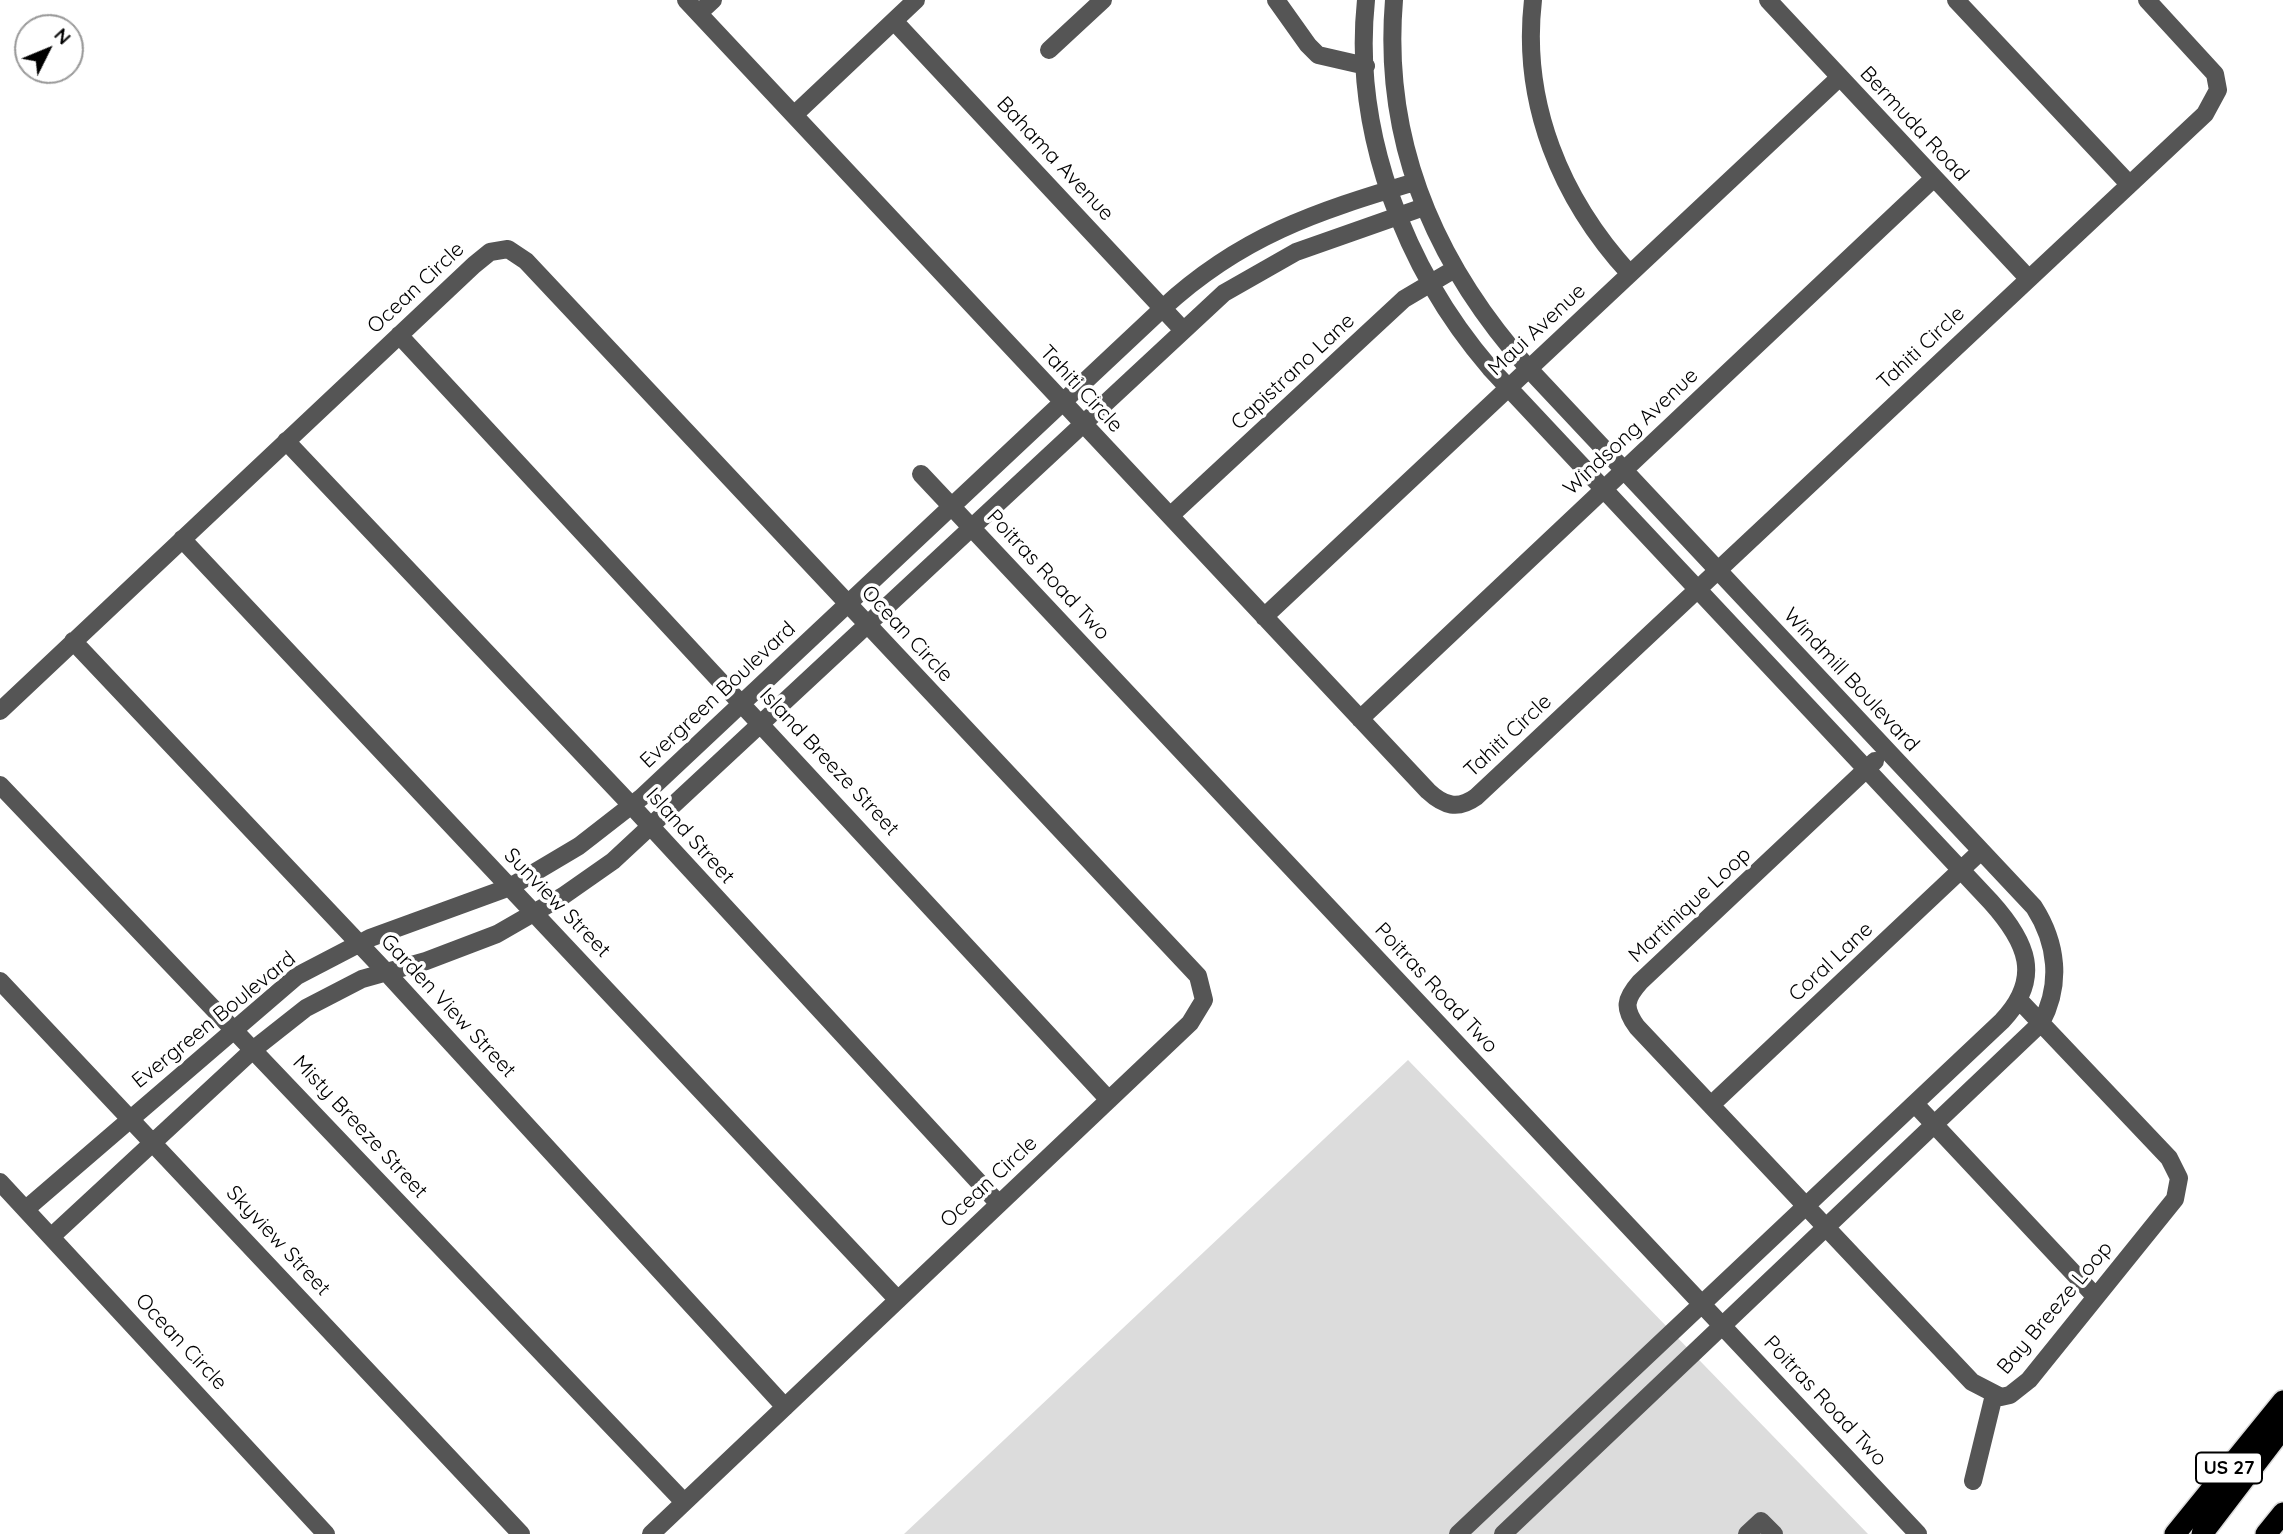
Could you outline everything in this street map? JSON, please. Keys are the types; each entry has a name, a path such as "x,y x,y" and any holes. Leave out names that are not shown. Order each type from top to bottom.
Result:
{"highway":[{"name":"US 27","path":"2175,1534 2283,1401"},
{"path":"2202,1534 2283,1428"},
{"path":"2266,1534 2283,1513"}],"street":[{"path":"693,7 713,0"},
{"path":"794,115 916,0"},
{"path":"1049,50 1103,0"},
{"path":"1276,0 1318,55 1366,66"},
{"path":"1366,0 1366,66 1374,127 1396,216 1430,282 1464,337 1508,388 2004,916 2023,947 2026,975 2019,1000 2002,1021 1458,1534"},
{"name":"Windmill Boulevard","path":"1394,0 1396,96 1415,182 1453,270 1488,320 1529,369 2034,907 2051,941 2055,977 2047,1011 2041,1023 1503,1534"},
{"path":"1533,0 1532,70 1553,158 1587,221 1630,274"},
{"name":"Bermuda Road","path":"1768,0 2028,278"},
{"path":"1956,0 2129,184"},
{"name":"Tahiti Circle","path":"693,7 1360,719 1435,798 1451,806 1469,803 2205,114 2218,90 2210,68 2147,0"},
{"name":"Bahama Avenue","path":"894,21 1182,329"},
{"name":"Maui Avenue","path":"1264,617 1840,77"},
{"name":"Windsong Avenue","path":"1360,719 1934,178"},
{"name":"Evergreen Boulevard","path":"26,1209 298,976 359,944 510,887 579,846 631,806 1163,308 1212,267 1253,241 1328,210 1415,182"},
{"path":"52,1236 254,1049 306,1008 362,979 497,934 614,861 1081,423 1224,293 1276,261 1424,207"},
{"name":"Ocean Circle","path":"0,711 490,252 508,249 526,261 1198,976 1204,1000 1190,1023 651,1534"},
{"name":"Capistrano Lane","path":"1170,516 1404,299 1453,270"},
{"name":"Island Breeze Street","path":"399,335 743,702 1109,1100"},
{"name":"Island Street","path":"286,441 631,806 999,1205"},
{"name":"Poitras Road Two","path":"921,474 1919,1534"},
{"name":"Sunview Street","path":"181,539 536,912 898,1300"},
{"name":"Garden View Street","path":"73,641 386,972 785,1407"},
{"name":"Martinique Loop","path":"1711,1105 1637,1027 1627,1011 1628,996 1886,750"},
{"name":"Misty Breeze Street","path":"0,785 684,1502"},
{"name":"Coral Lane","path":"1711,1105 1981,851"},
{"name":"Skyview Street","path":"0,981 521,1534"},
{"name":"Bay Breeze Loop","path":"1711,1105 1972,1382 1994,1395 2010,1395 2029,1380 2175,1199 2179,1178 2169,1158 2019,1000"},
{"path":"1914,1104 2096,1297"},
{"name":"Ocean Circle","path":"0,1182 327,1534"},
{"path":"1973,1481 1994,1395"},
{"path":"1747,1534 1761,1521 1774,1534"}],"shaded area":[{"path":"1408,1060 1868,1534 904,1534"}]}
